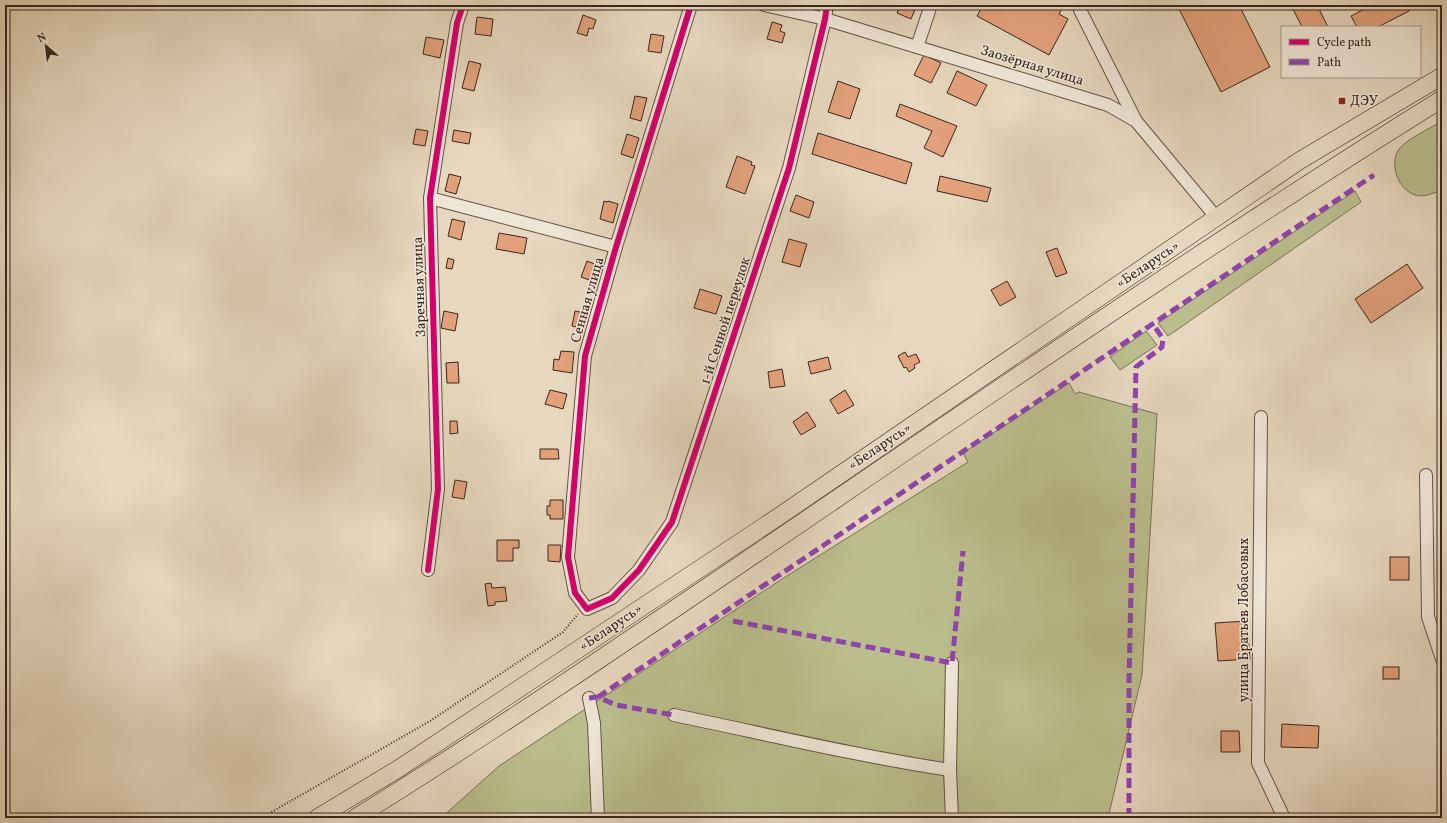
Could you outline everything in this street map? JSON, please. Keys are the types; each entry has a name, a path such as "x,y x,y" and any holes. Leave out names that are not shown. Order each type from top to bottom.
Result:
{"highway":[{"name":"«Беларусь»","path":"317,818 398,769 778,517 1299,161 1442,76"},
{"name":"«Беларусь»","path":"355,818 566,682 1081,333 1332,167 1442,99"}],"street":[{"name":"Заречная улица","path":"428,570 438,489 430,198 457,23 463,5"},
{"name":"Сенная улица","path":"586,607 575,593 568,557 585,356 616,247 691,5"},
{"name":"Заозёрная улица","path":"764,5 825,19 1108,105 1136,121"},
{"name":"1-й Сенной переулок","path":"586,607 612,598 639,570 672,522 789,168 825,19 827,5"},
{"path":"917,47 931,5"},
{"name":"Заозёрная улица","path":"1079,5 1080,10 1136,121 1216,218"},
{"path":"430,198 616,247"},
{"name":"улица Братьев Лобасовых","path":"1261,417 1258,763 1284,818"},
{"path":"1426,475 1428,617 1442,659"},
{"path":"952,663 950,770 952,818"},
{"path":"589,698 594,723 598,818"},
{"path":"674,715 801,743 908,764 950,770"}],"path":[{"path":"261,818 430,721 563,632 586,607"}],"green space":[{"path":"1442,121 1442,191 1423,196 1413,194 1406,190 1397,176 1395,160 1397,152 1410,139"},
{"path":"1355,191 1361,202 1168,336 1158,323"},
{"path":"1146,331 1157,345 1120,370 1110,357"},
{"path":"1069,383 1075,394 1079,392 1157,414 1142,675 1108,818 441,818 499,766 782,579 968,462 963,453"}],"building":[{"path":"900,5 917,5 911,19 897,13"},
{"path":"983,5 1064,5 1059,14 1068,19 1049,55 977,16"},
{"path":"1177,5 1239,5 1270,67 1221,92"},
{"path":"1291,5 1317,5 1328,26 1302,26"},
{"path":"1372,5 1406,5 1409,11 1380,26 1356,26 1351,16"},
{"path":"583,15 596,20 593,29 589,28 587,36 577,33"},
{"path":"477,17 493,19 491,36 475,34"},
{"path":"772,22 782,25 780,31 785,33 782,43 767,39"},
{"path":"651,34 664,36 661,53 648,51"},
{"path":"426,37 444,40 440,58 423,54"},
{"path":"924,55 941,63 931,83 914,75"},
{"path":"469,61 481,64 474,91 462,88"},
{"path":"957,71 987,85 976,106 947,93"},
{"path":"838,81 860,89 850,119 828,112"},
{"path":"635,96 647,98 641,121 630,118"},
{"path":"900,104 957,126 943,157 924,148 932,131 896,116"},
{"path":"416,129 428,131 425,146 413,144"},
{"path":"454,130 471,133 469,144 452,141"},
{"path":"818,133 912,163 906,184 812,154"},
{"path":"627,134 639,138 633,158 621,154"},
{"path":"737,156 752,162 751,165 755,166 745,194 726,187"},
{"path":"449,174 461,177 456,194 445,191"},
{"path":"940,176 991,188 987,202 937,191"},
{"path":"796,195 814,202 809,218 790,211"},
{"path":"604,201 618,204 613,223 600,219"},
{"path":"452,219 465,222 461,240 448,236"},
{"path":"499,233 527,238 524,254 496,249"},
{"path":"789,239 807,244 800,267 782,262"},
{"path":"1057,248 1067,273 1056,277 1046,252"},
{"path":"448,258 454,260 452,269 446,268"},
{"path":"587,261 600,266 595,282 581,277"},
{"path":"1407,264 1423,288 1371,323 1355,299"},
{"path":"1007,281 1016,297 1000,306 991,290"},
{"path":"700,289 722,296 716,314 694,308"},
{"path":"444,311 458,314 455,331 441,328"},
{"path":"575,311 584,313 581,328 572,326"},
{"path":"561,351 574,352 572,373 553,370 554,359 559,360"},
{"path":"905,352 908,357 916,354 920,362 914,365 915,368 909,372 906,367 904,368 898,356"},
{"path":"828,357 831,369 811,374 808,362"},
{"path":"458,362 459,383 447,383 446,363"},
{"path":"782,369 785,386 770,388 768,372"},
{"path":"550,390 567,394 563,409 545,404"},
{"path":"845,390 854,405 838,414 830,400"},
{"path":"807,412 816,426 801,435 793,422"},
{"path":"450,421 457,421 458,433 450,434"},
{"path":"540,449 558,449 559,459 540,459"},
{"path":"455,480 467,482 464,499 452,497"},
{"path":"550,500 563,500 563,519 550,519 550,515 547,515 547,506 550,506"},
{"path":"497,540 519,540 519,548 513,548 513,561 497,561"},
{"path":"548,545 561,545 560,562 548,561"},
{"path":"1390,557 1409,557 1409,580 1390,580"},
{"path":"491,583 492,588 505,587 507,601 495,602 495,605 488,606 485,584"},
{"path":"1247,621 1250,659 1218,661 1215,623"},
{"path":"1383,667 1399,667 1399,679 1383,679"},
{"path":"1282,724 1319,726 1318,748 1281,747"},
{"path":"1221,731 1239,731 1240,752 1221,752"}],"marked path":[{"path":"598,697 1374,175"},
{"path":"1129,818 1129,680 1136,367 1162,347 1163,339 1153,324"},
{"path":"733,621 952,663 963,551"},
{"path":"589,698 598,697 616,705 674,715"}],"cycle path":[{"path":"428,570 438,489 430,198 457,23 463,5"},
{"path":"691,5 616,247 585,356 568,557 575,593 587,609 612,598 639,570 672,522 789,168 825,19 827,5"}],"place":[{"name":"ДЭУ","path":"1342,101"}]}
